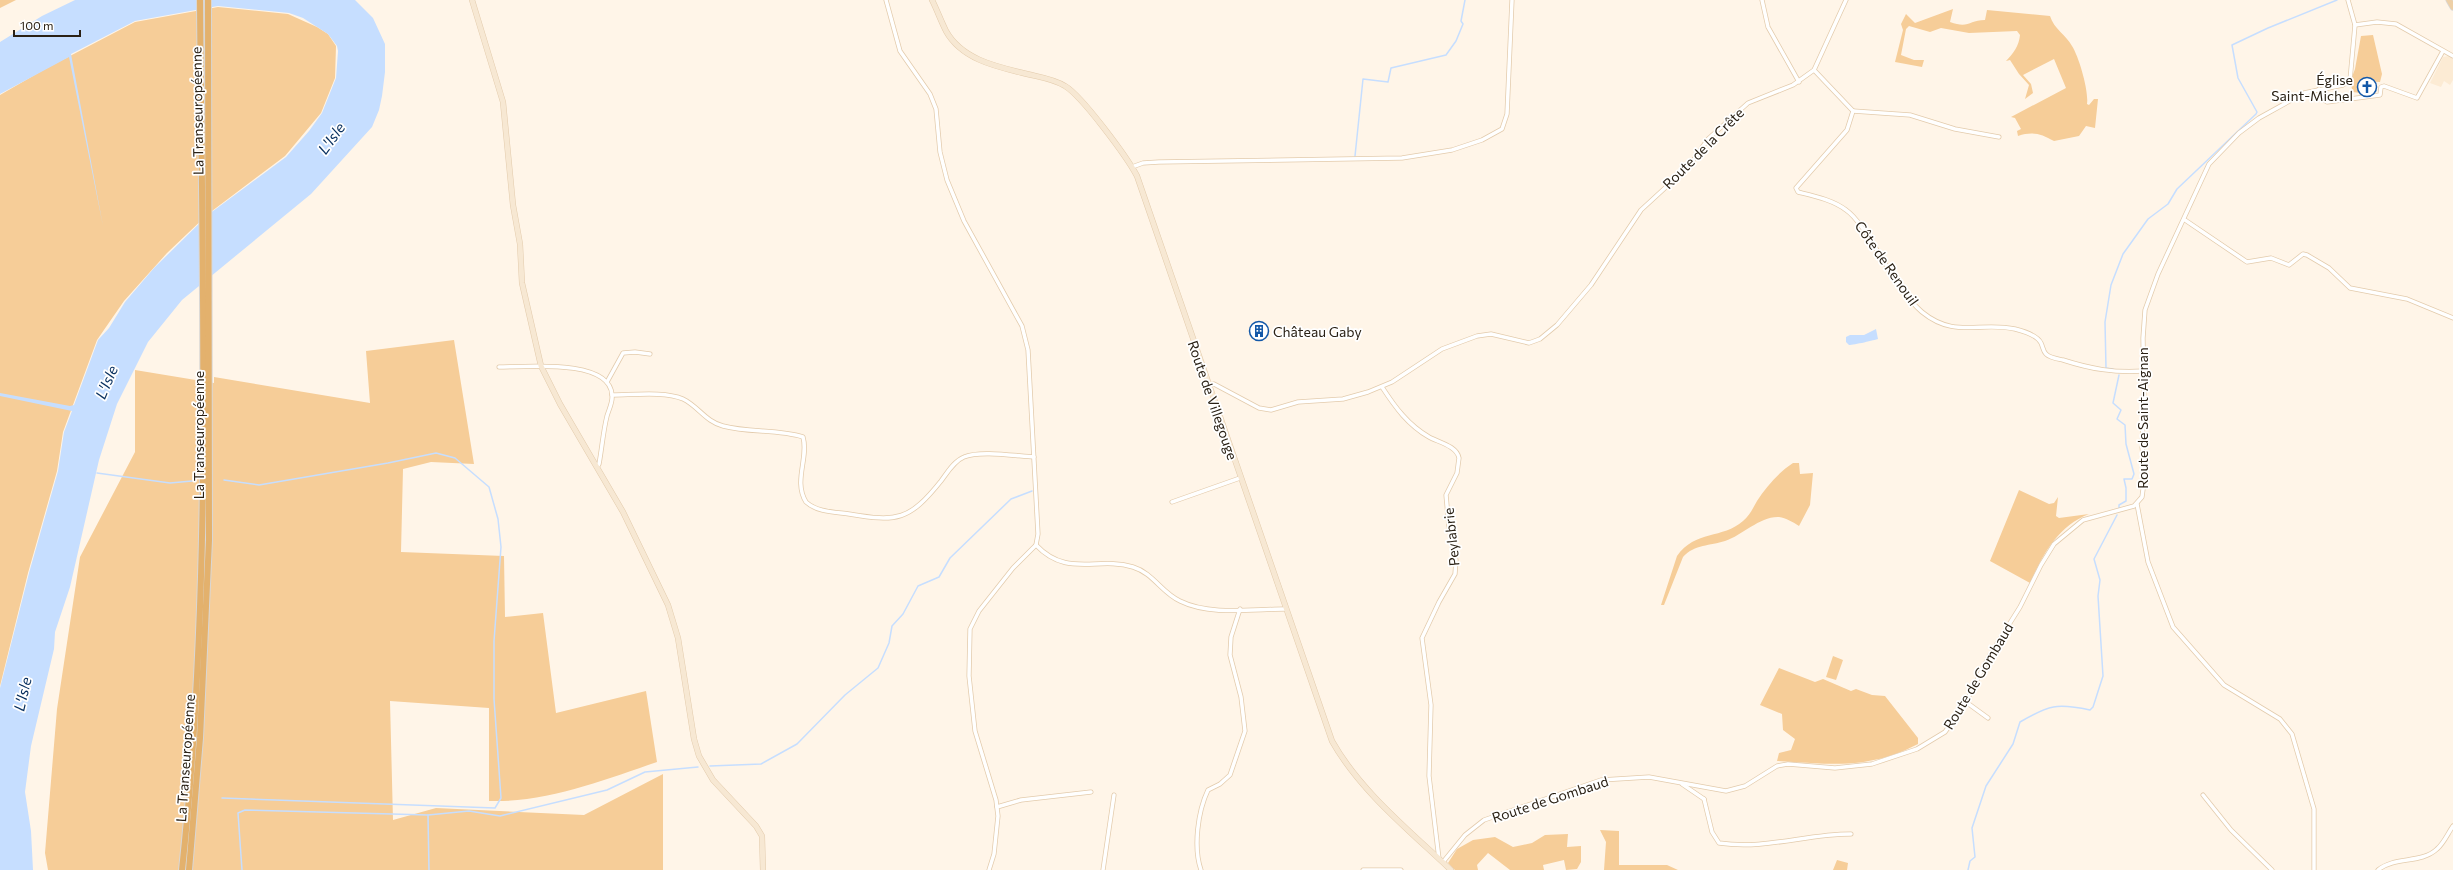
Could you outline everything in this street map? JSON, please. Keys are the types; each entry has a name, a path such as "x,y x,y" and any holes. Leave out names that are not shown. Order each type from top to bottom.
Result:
{"highway":[{"name":"La Transeuropéenne","path":"182,870 193,738 202,539 200,0"},
{"name":"La Transeuropéenne","path":"189,870 200,738 209,540 210,181 208,0"}],"main road":[{"path":"2449,0 2453,7"}],"street":[{"path":"472,0 503,102 513,205 520,244 522,283 541,366 560,404 623,512 668,605 678,638 694,740 699,756 713,780 756,826 762,836 763,870"},
{"path":"886,0 900,51 930,94 936,109 940,152 947,180 964,221 1022,326 1028,350 1038,534 1036,545 1013,568 979,611 970,629 969,676 975,731 997,807 994,854 989,870"},
{"name":"Route de Villegouge","path":"932,0 946,31 965,52 981,61 1057,82 1071,90 1132,167 1324,723 1342,758 1368,790 1450,870"},
{"path":"1132,167 1143,163 1160,162 1402,158 1452,150 1482,140 1502,128 1507,114 1510,13 1512,0"},
{"path":"1762,0 1768,27 1799,82"},
{"name":"Route de la Crête","path":"1208,385 1214,384 1259,408 1271,410 1298,402 1343,399 1382,387 1442,348 1477,336 1491,334 1528,343 1540,339 1557,325 1597,276 1641,210 1690,165 1708,139 1748,103 1799,82 1814,70 1846,0"},
{"name":"Route de Saint-Aignan","path":"2314,870 2314,809 2292,734 2280,719 2224,685 2173,627 2148,562 2137,504 2142,497 2145,480 2142,447 2144,371 2143,338 2146,305 2158,274 2185,220 2204,173 2214,158 2249,124 2266,114 2304,93 2343,84 2350,80 2355,25 2348,0"},
{"path":"2355,25 2377,22 2396,24 2453,56"},
{"path":"2319,89 2324,100 2327,102 2356,96 2376,97 2380,94 2381,87 2384,86 2417,98 2443,51"},
{"path":"1814,70 1852,111 1910,115 1955,129 1999,137"},
{"name":"Côte de Renouil","path":"1852,111 1846,130 1796,188 1798,192 1828,200 1847,210 1884,258 1902,289 1921,311 1945,326 1968,329 2007,328 2021,331 2041,342 2044,351 2050,356 2088,368 2112,372 2144,371"},
{"path":"2185,220 2247,262 2257,262 2266,258 2289,265 2303,254 2307,255 2329,268 2350,288 2407,299 2453,318"},
{"path":"607,382 623,353 636,352 650,354"},
{"path":"498,367 541,366 582,369 594,372 607,382 612,395 599,464 597,466"},
{"name":"Peylabrie","path":"1382,387 1397,409 1415,428 1453,449 1459,458 1457,473 1446,495 1449,527 1456,554 1455,574 1422,638 1431,718 1429,776 1441,860"},
{"path":"612,395 671,395 683,399 697,408 706,418 721,426 803,437 805,444 800,488 806,502 819,509 882,520 894,519 909,512 934,489 956,462 964,457 975,455 1034,456"},
{"path":"1172,502 1240,478"},
{"name":"Route de Gombaud","path":"1441,860 1465,835 1484,820 1584,785 1626,777 1649,777 1680,782 1707,790 1726,791 1735,789 1777,766 1788,764 1835,768 1862,766 1898,757 1939,738 1954,721 1966,702 1988,658 2020,607 2041,565 2054,544 2083,520 2121,511 2137,504"},
{"path":"1036,545 1049,557 1067,564 1110,564 1135,568 1152,578 1175,599 1186,604 1214,609 1285,608"},
{"path":"1201,870 1198,843 1202,803 1208,790 1220,784 1230,775 1245,730 1241,697 1230,655 1231,638 1240,609"},
{"path":"1966,702 1988,718"},
{"path":"1680,782 1704,799"},
{"path":"1707,790 1704,799 1712,832 1719,843 1768,844 1820,835 1851,834"},
{"path":"997,807 1022,800 1091,792"},
{"path":"1103,870 1114,795"},
{"path":"2202,795 2231,830 2272,870"},
{"path":"2378,870 2392,863 2428,855 2438,849 2453,826"},
{"path":"1363,870 1401,870"}],"shaded area":[{"path":"0,0 16,0 0,8"},
{"path":"218,7 288,14 317,27 328,34 336,46 335,78 321,113 285,156 208,214 167,253 124,301 97,340 63,432 57,471 28,573 0,686 0,95 45,69 135,22"},
{"path":"1953,9 1950,22 1961,25 1985,20 1987,10 2050,16 2054,25 2069,42 2078,58 2085,83 2087,104 2089,105 2094,99 2098,99 2095,128 2086,126 2079,136 2054,141 2037,134 2018,136 2017,131 2021,129 2015,118 2011,117 2066,88 2054,59 2023,75 2031,84 2033,93 2025,99 2029,85 2019,74 2010,60 2006,61 2017,46 2020,35 2017,31 1969,33 1941,28 1930,32 1909,26 1906,29 1901,55 1914,60 1924,60 1922,67 1895,62 1903,30 1901,24 1906,14 1915,23"},
{"path":"2373,35 2382,74 2380,82 2361,81 2359,87 2360,93 2353,92 2350,82 2355,69 2361,36"},
{"path":"2449,56 2453,59 2453,80 2450,85 2444,81 2441,87 2430,83 2443,57"},
{"path":"454,340 474,464 431,462 403,469 401,552 504,556 505,617 543,613 556,713 646,691 657,762 596,783 553,794 510,801 489,801 489,708 390,701 393,820 436,808 584,815 663,774 663,870 48,870 45,853 57,709 80,557 135,452 135,370 214,383 214,377 370,403 366,351"},
{"path":"1793,463 1799,463 1800,474 1813,473 1810,505 1799,526 1784,518 1772,517 1765,519 1725,541 1693,550 1683,557 1664,605 1661,605 1677,556 1684,548 1701,538 1735,527 1743,521 1769,485 1778,475"},
{"path":"2019,490 2049,504 2054,503 2058,497 2056,516 2059,518 2089,514 2078,519 2060,533 2040,562 2030,583 1990,561"},
{"path":"1833,656 1843,660 1836,680 1826,677"},
{"path":"1779,668 1815,682 1823,679 1851,691 1856,689 1872,695 1885,696 1918,738 1918,744 1900,752 1866,762 1832,764 1777,761 1779,753 1791,750 1795,739 1783,730 1782,714 1760,705"},
{"path":"1600,830 1619,831 1619,865 1667,865 1678,870 1604,870 1606,842"},
{"path":"1568,834 1567,847 1581,846 1581,862 1577,869 1566,870 1564,860 1543,865 1544,870 1510,870 1488,853 1477,865 1478,870 1455,870 1448,863 1457,849 1473,840 1495,837 1513,847 1532,843 1545,835"},
{"path":"1837,860 1848,863 1847,870 1833,870"}],"water":[{"name":"L'Isle","path":"75,0 355,0 373,18 385,44 385,72 379,110 372,127 311,194 182,300 148,342 117,404 99,460 70,587 55,632 54,649 31,746 25,792 31,831 33,870 0,870 0,688 29,573 58,471 64,432 72,411 0,396 0,393 70,406 74,405 98,340 109,328 125,302 154,268 209,214 286,157 309,131 322,113 336,78 337,46 328,34 303,18 289,13 218,6 135,21 71,54 103,226 69,57 0,94 0,42 42,16"},
{"path":"1876,329 1878,339 1852,345 1849,345 1846,342 1846,337 1850,335 1864,335"}],"waterway":[{"path":"1355,156 1363,79 1388,82 1391,68 1446,55 1456,41 1463,24 1461,21 1465,0"},
{"path":"2113,369 2106,368 2105,322 2111,285 2123,254 2148,219 2168,204 2177,189 2257,112 2238,78 2232,45 2268,28 2337,0"},
{"path":"2119,375 2113,403 2121,410 2117,419 2125,425 2126,444 2134,474 2132,479 2124,479 2126,501 2119,505 2119,508"},
{"path":"222,798 495,808 501,798 494,699 494,641 501,547 498,519 489,487 455,458 436,453 388,463 259,485 224,480"},
{"path":"97,473 170,483 192,481"},
{"path":"710,766 761,764 797,744 845,695 878,668 889,643 892,626 903,614 918,586 939,577 950,558 1011,499 1032,491"},
{"path":"1968,870 1970,861 1975,857 1972,828 1986,786 2013,744 2020,722 2039,712 2054,707 2061,706 2090,710 2093,707 2103,676 2098,596 2100,580 2094,559 2117,515"},
{"path":"429,870 428,815 469,811 500,816 607,790 645,772 698,767"},
{"path":"242,870 238,813 245,810 428,815"}],"place":[{"name":"Église Saint-Michel","path":"2367,87"},
{"name":"Château Gaby","path":"1259,331"}]}
